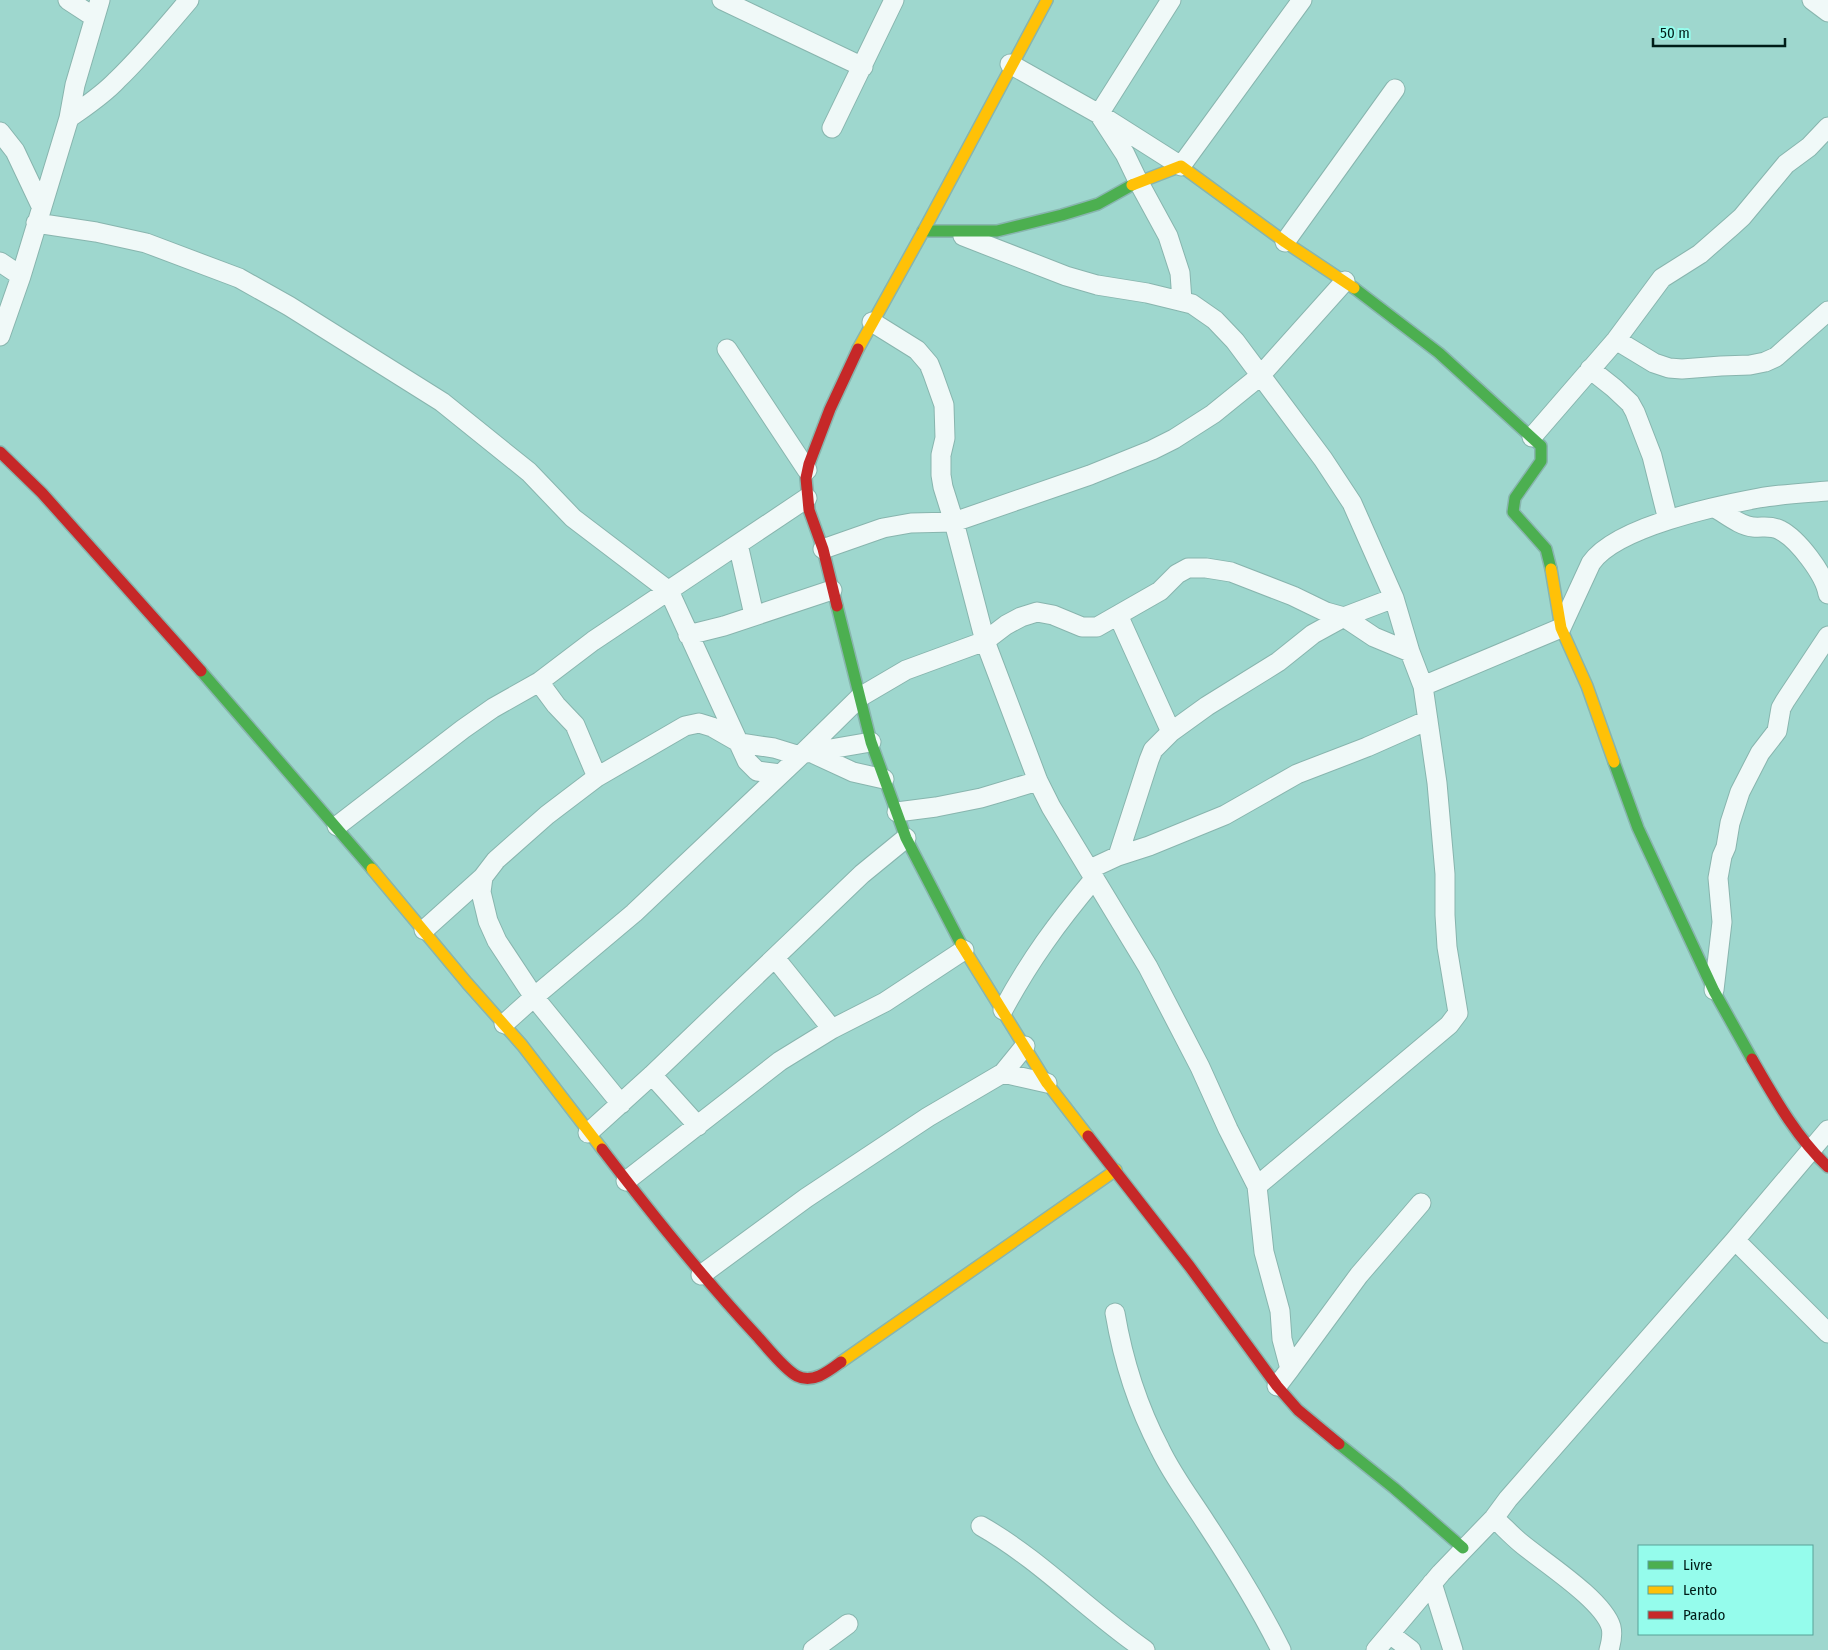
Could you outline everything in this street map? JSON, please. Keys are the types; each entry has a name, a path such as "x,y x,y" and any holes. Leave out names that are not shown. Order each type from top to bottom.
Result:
{"street":[{"path":"0,336 21,276 69,118 75,85 97,8 68,0"},
{"path":"69,118 116,81 147,49 189,0"},
{"path":"722,0 863,67"},
{"path":"832,128 894,0"},
{"path":"1047,0 1010,64 923,231 852,361 827,415 807,470 807,498 817,534 824,549 832,590 871,742 906,838 964,950 1047,1083 1190,1267 1277,1386 1298,1410 1464,1548"},
{"path":"1099,114 1171,0"},
{"path":"923,231 997,231 1062,215 1098,204 1138,181 1181,166 1302,0"},
{"path":"1812,0 1828,12"},
{"path":"1010,64 1099,114 1181,166 1285,242 1345,281 1440,354 1541,446 1541,462 1515,498 1513,512 1546,550 1561,628 1587,686 1638,828 1714,991 1769,1088 1811,1151 1828,1167"},
{"path":"1285,242 1395,89"},
{"path":"1099,114 1125,154 1168,236 1180,273 1182,301"},
{"path":"1532,437 1616,340 1662,278 1700,254 1742,218 1780,170 1808,147 1828,127"},
{"path":"0,132 15,150 39,215"},
{"path":"39,215 96,232 146,243 239,278 289,306 442,402 528,472 569,514 669,592 747,761 757,771 780,774"},
{"path":"951,231 1066,276 1097,285 1147,293 1192,304 1215,320 1235,341 1311,443 1352,503 1394,598 1410,652 1423,686 1437,783 1445,874 1447,947 1458,1013 1449,1025 1257,1186"},
{"path":"0,262 21,276"},
{"path":"824,549 883,528 911,523 954,522 1090,474 1152,450 1174,439 1213,414 1260,376 1345,281"},
{"path":"1616,340 1654,363 1669,368 1750,365 1765,362 1776,357 1828,311"},
{"path":"872,322 917,350 929,364 934,374 944,405 945,438 941,456 941,475 985,641 1038,781 1051,807 1152,976 1200,1067 1228,1129 1257,1186 1264,1252 1280,1312 1282,1339 1290,1369"},
{"path":"727,349 807,470"},
{"path":"1590,370 1630,403 1635,412 1652,456 1668,520"},
{"path":"0,452 48,500 337,826 467,983 504,1024 701,1275 784,1365 797,1376 812,1379 829,1371 1116,1170"},
{"path":"1423,686 1561,628 1595,557 1607,547 1636,532 1668,520 1760,498 1828,491"},
{"path":"337,826 462,729 493,708 540,682 592,642 807,498"},
{"path":"1715,508 1745,525 1752,527 1768,526 1779,529 1791,537 1817,570 1827,587 1828,594"},
{"path":"738,544 754,615"},
{"path":"504,1024 634,913 780,774 805,754 860,697 906,670 985,641 1006,625 1021,617 1037,612 1053,615 1082,627 1097,627 1160,591 1177,574 1188,568 1206,568 1231,572 1293,596 1326,612 1344,617 1374,637 1410,652"},
{"path":"688,634 724,626 832,590"},
{"path":"1118,856 1153,750 1171,732 1207,706 1278,662 1313,634 1344,617 1394,598"},
{"path":"1118,615 1171,732"},
{"path":"1714,991 1722,922 1718,878 1730,823 1740,792 1760,753 1777,731 1784,701 1828,636"},
{"path":"540,682 556,705 575,726 597,778"},
{"path":"1003,1010 1027,966 1048,935 1077,900 1092,874 1118,856 1149,846 1225,815 1297,774 1358,751 1428,720"},
{"path":"424,930 482,878 496,860 512,845 597,778 685,726 699,723 712,726 740,743 805,754 853,772 884,779"},
{"path":"805,754 871,742"},
{"path":"897,812 973,800 1038,781"},
{"path":"588,1133 652,1075 862,874 906,838"},
{"path":"482,878 482,892 493,934 534,997 621,1104"},
{"path":"1077,900 1104,896"},
{"path":"626,1181 780,1061 832,1029 885,1002 964,950"},
{"path":"775,958 832,1029"},
{"path":"701,1275 806,1198 928,1117 1003,1073 1025,1046"},
{"path":"1003,1073 1047,1083"},
{"path":"652,1075 698,1126"},
{"path":"1376,1650 1432,1583 1494,1518 1508,1499 1735,1240 1828,1130"},
{"path":"1277,1386 1359,1275 1421,1203"},
{"path":"1735,1240 1828,1333"},
{"path":"1115,1313 1127,1369 1159,1448 1182,1488 1262,1611 1281,1650"},
{"path":"1494,1518 1522,1544 1573,1584 1604,1614 1611,1628 1610,1650"},
{"path":"981,1526 1003,1538 1048,1572 1091,1610 1144,1650"},
{"path":"1432,1583 1453,1650"},
{"path":"814,1650 848,1624"},
{"path":"1390,1634 1411,1650"}],"traffic: fast":[{"path":"923,231 997,231 1098,204 1132,185"},
{"path":"1354,288 1439,353 1541,446 1541,461 1515,498 1513,512 1546,549 1551,569"},
{"path":"837,606 871,742 906,838 961,944"},
{"path":"201,671 372,869"},
{"path":"1614,762 1638,828 1714,991 1752,1059"},
{"path":"1339,1444 1394,1488 1463,1548"}],"traffic: slow":[{"path":"858,349 1047,0"},
{"path":"1132,185 1181,166 1285,242 1354,288"},
{"path":"1551,569 1561,628 1587,686 1614,762"},
{"path":"372,869 467,983 522,1045 602,1149"},
{"path":"961,944 1047,1083 1088,1136"},
{"path":"841,1362 1116,1170"}],"traffic: jam":[{"path":"837,606 823,549 809,510 806,478 809,464 830,409 858,349"},
{"path":"0,452 42,493 201,671"},
{"path":"1752,1059 1796,1130 1828,1167"},
{"path":"1088,1136 1190,1267 1277,1386 1298,1410 1339,1444"},
{"path":"602,1149 697,1268 787,1369 797,1376 809,1378 820,1375 841,1362"}]}
